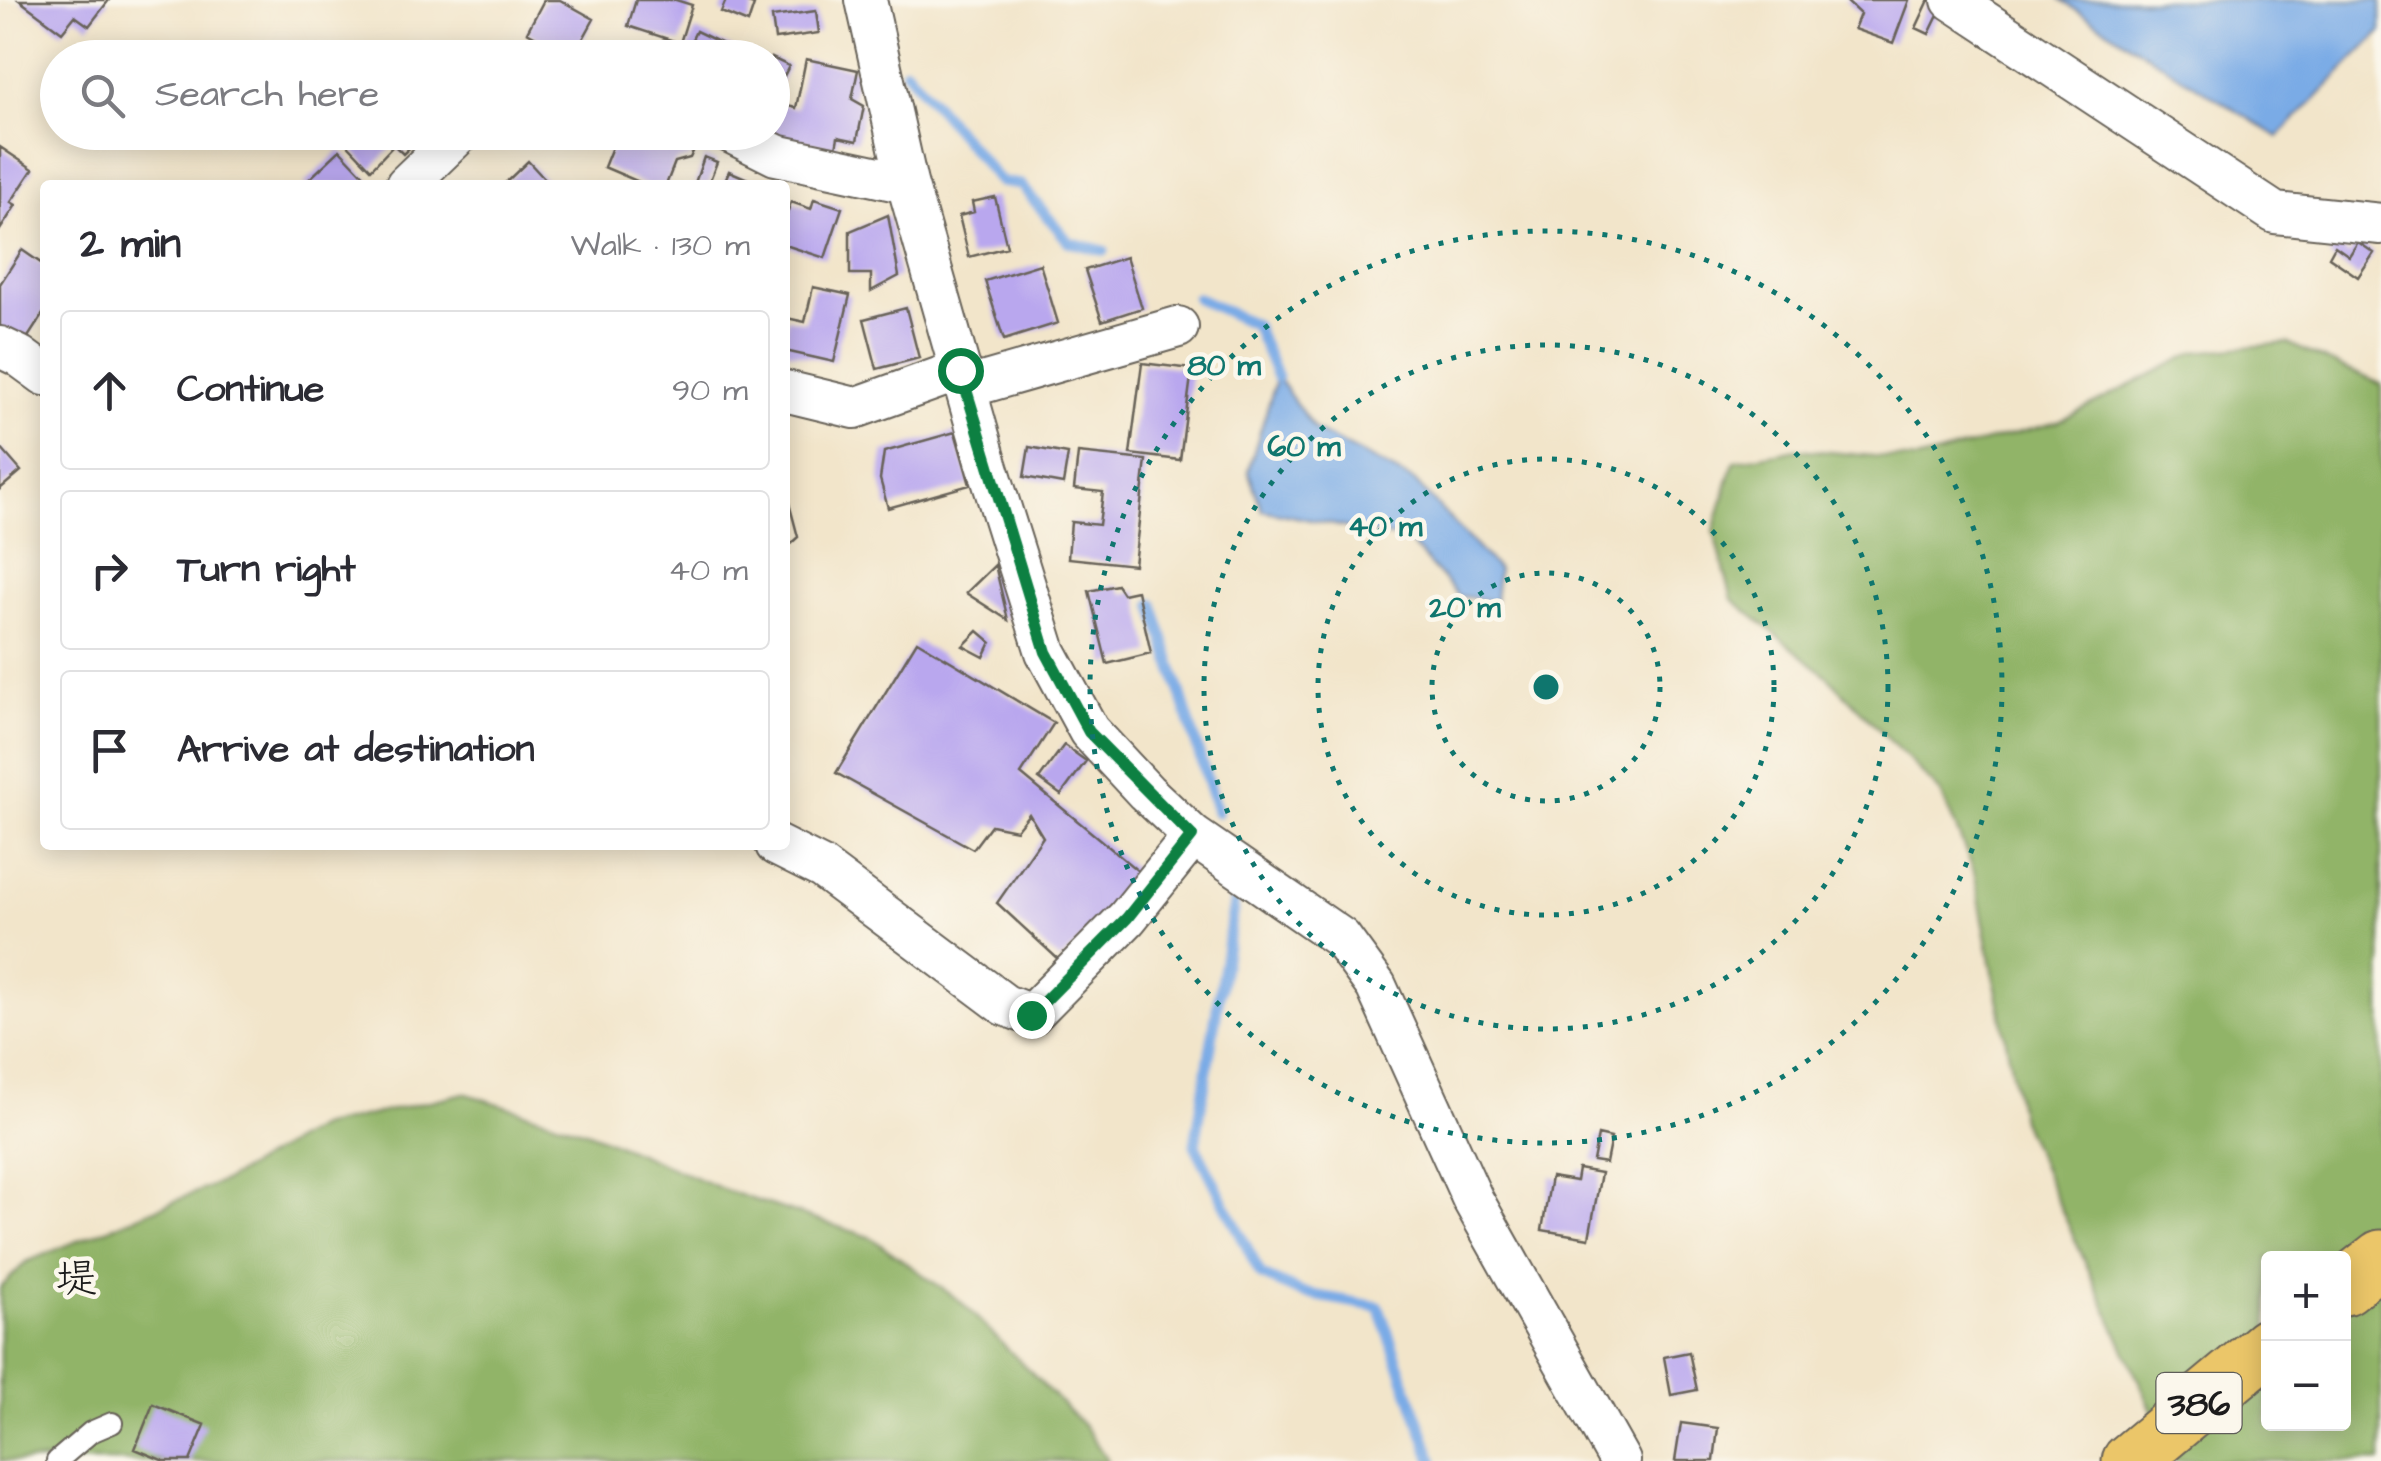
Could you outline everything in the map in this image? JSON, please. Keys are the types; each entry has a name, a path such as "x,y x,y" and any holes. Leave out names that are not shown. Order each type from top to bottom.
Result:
{"highway":[{"path":"2351,1282 2381,1258"},
{"name":"386","path":"2130,1461 2261,1352"}],"street":[{"path":"866,0 907,183 1046,652 1089,732 1192,836 1341,938 1376,986 1473,1200 1620,1461"},
{"path":"1952,0 2275,213 2381,224"},
{"path":"411,180 442,150"},
{"path":"766,150 907,183"},
{"path":"790,392 855,408 1178,327"},
{"path":"0,347 40,371"},
{"path":"786,850 822,868 1005,1006 1031,1015 1127,918 1192,836"}],"lane":[{"path":"58,1461 91,1432 112,1423"}],"green space":[{"path":"2287,343 2381,384 2381,1461 2175,1461 2021,1120 1974,871 1941,793 1827,676 1732,599 1714,531 1734,461 1797,449 1916,460 2058,422 2195,352"},
{"path":"464,1093 589,1132 727,1191 870,1237 960,1301 1085,1427 1108,1461 0,1461 0,1288 26,1262 226,1180 319,1127"}],"water":[{"path":"2060,0 2381,0 2381,32 2278,137"},
{"path":"1277,377 1315,430 1414,481 1498,570 1495,601 1459,596 1407,540 1262,510 1248,471"}],"building":[{"path":"19,0 109,0 89,26 75,16 62,32"},
{"path":"544,0 560,0 594,19 582,40 542,40 527,32"},
{"path":"636,0 676,0 692,5 681,40 628,26"},
{"path":"726,0 754,5 748,23 721,12"},
{"path":"1845,0 1909,0 1893,43 1854,29 1860,14"},
{"path":"1929,0 1943,5 1929,34 1916,28"},
{"path":"816,11 819,33 775,39 772,17"},
{"path":"696,31 715,40 692,40"},
{"path":"806,59 858,70 852,99 864,106 857,141 838,137 836,148 790,139 790,107 796,108"},
{"path":"0,147 33,169 11,202 16,205 0,230"},
{"path":"340,150 368,180 308,180"},
{"path":"353,150 389,150 371,169"},
{"path":"611,150 694,150 690,158 675,162 668,180 634,180 604,167"},
{"path":"704,157 717,162 710,180 696,180"},
{"path":"528,161 545,180 508,180"},
{"path":"729,171 750,180 725,180"},
{"path":"995,197 1007,247 969,257 959,216 974,212 972,202"},
{"path":"814,199 842,208 825,258 790,247 791,202 811,209"},
{"path":"888,215 899,276 871,291 871,274 850,274 850,231"},
{"path":"2358,242 2374,253 2358,277 2329,257 2335,246 2349,256"},
{"path":"22,250 40,263 40,319 23,345 0,330 0,284"},
{"path":"1126,257 1142,308 1102,321 1085,270"},
{"path":"1040,264 1058,323 1004,340 985,281"},
{"path":"813,287 850,295 834,362 790,352 790,319 805,322"},
{"path":"906,308 919,358 877,369 864,319"},
{"path":"1142,363 1192,369 1180,460 1130,454"},
{"path":"955,432 970,485 888,508 880,479 884,452"},
{"path":"0,447 21,471 0,489"},
{"path":"1029,447 1068,454 1063,484 1024,477"},
{"path":"1078,453 1146,460 1134,565 1068,558 1071,522 1099,525 1103,492 1074,489"},
{"path":"790,507 798,537 790,544"},
{"path":"995,565 1008,620 966,593"},
{"path":"1117,585 1123,594 1137,591 1151,653 1107,664 1089,591"},
{"path":"978,631 991,642 984,657 963,646"},
{"path":"917,641 1054,723 1021,774 1144,876 1060,961 997,903 1043,837 1029,814 1016,830 991,825 973,849 836,773"},
{"path":"1064,745 1086,761 1061,795 1039,779"},
{"path":"1598,1135 1611,1138 1606,1163 1593,1161"},
{"path":"1578,1169 1601,1173 1589,1238 1542,1230 1551,1177 1576,1181"},
{"path":"1689,1352 1697,1390 1671,1395 1664,1357"},
{"path":"153,1404 205,1425 190,1461 164,1461 135,1449"},
{"path":"1681,1423 1718,1428 1714,1461 1675,1461"}],"waterway":[{"path":"906,70 1000,182 1021,185 1069,242 1104,251"},
{"path":"1197,298 1255,325 1277,377"},
{"path":"1153,604 1217,812"},
{"path":"1235,897 1195,1145 1261,1275 1302,1293 1379,1307 1433,1461"}],"district":[{"name":"堤","path":"76,1277"}],"route":[{"path":"960,370 1046,652 1089,732 1192,836 1127,918 1031,1015"}]}
